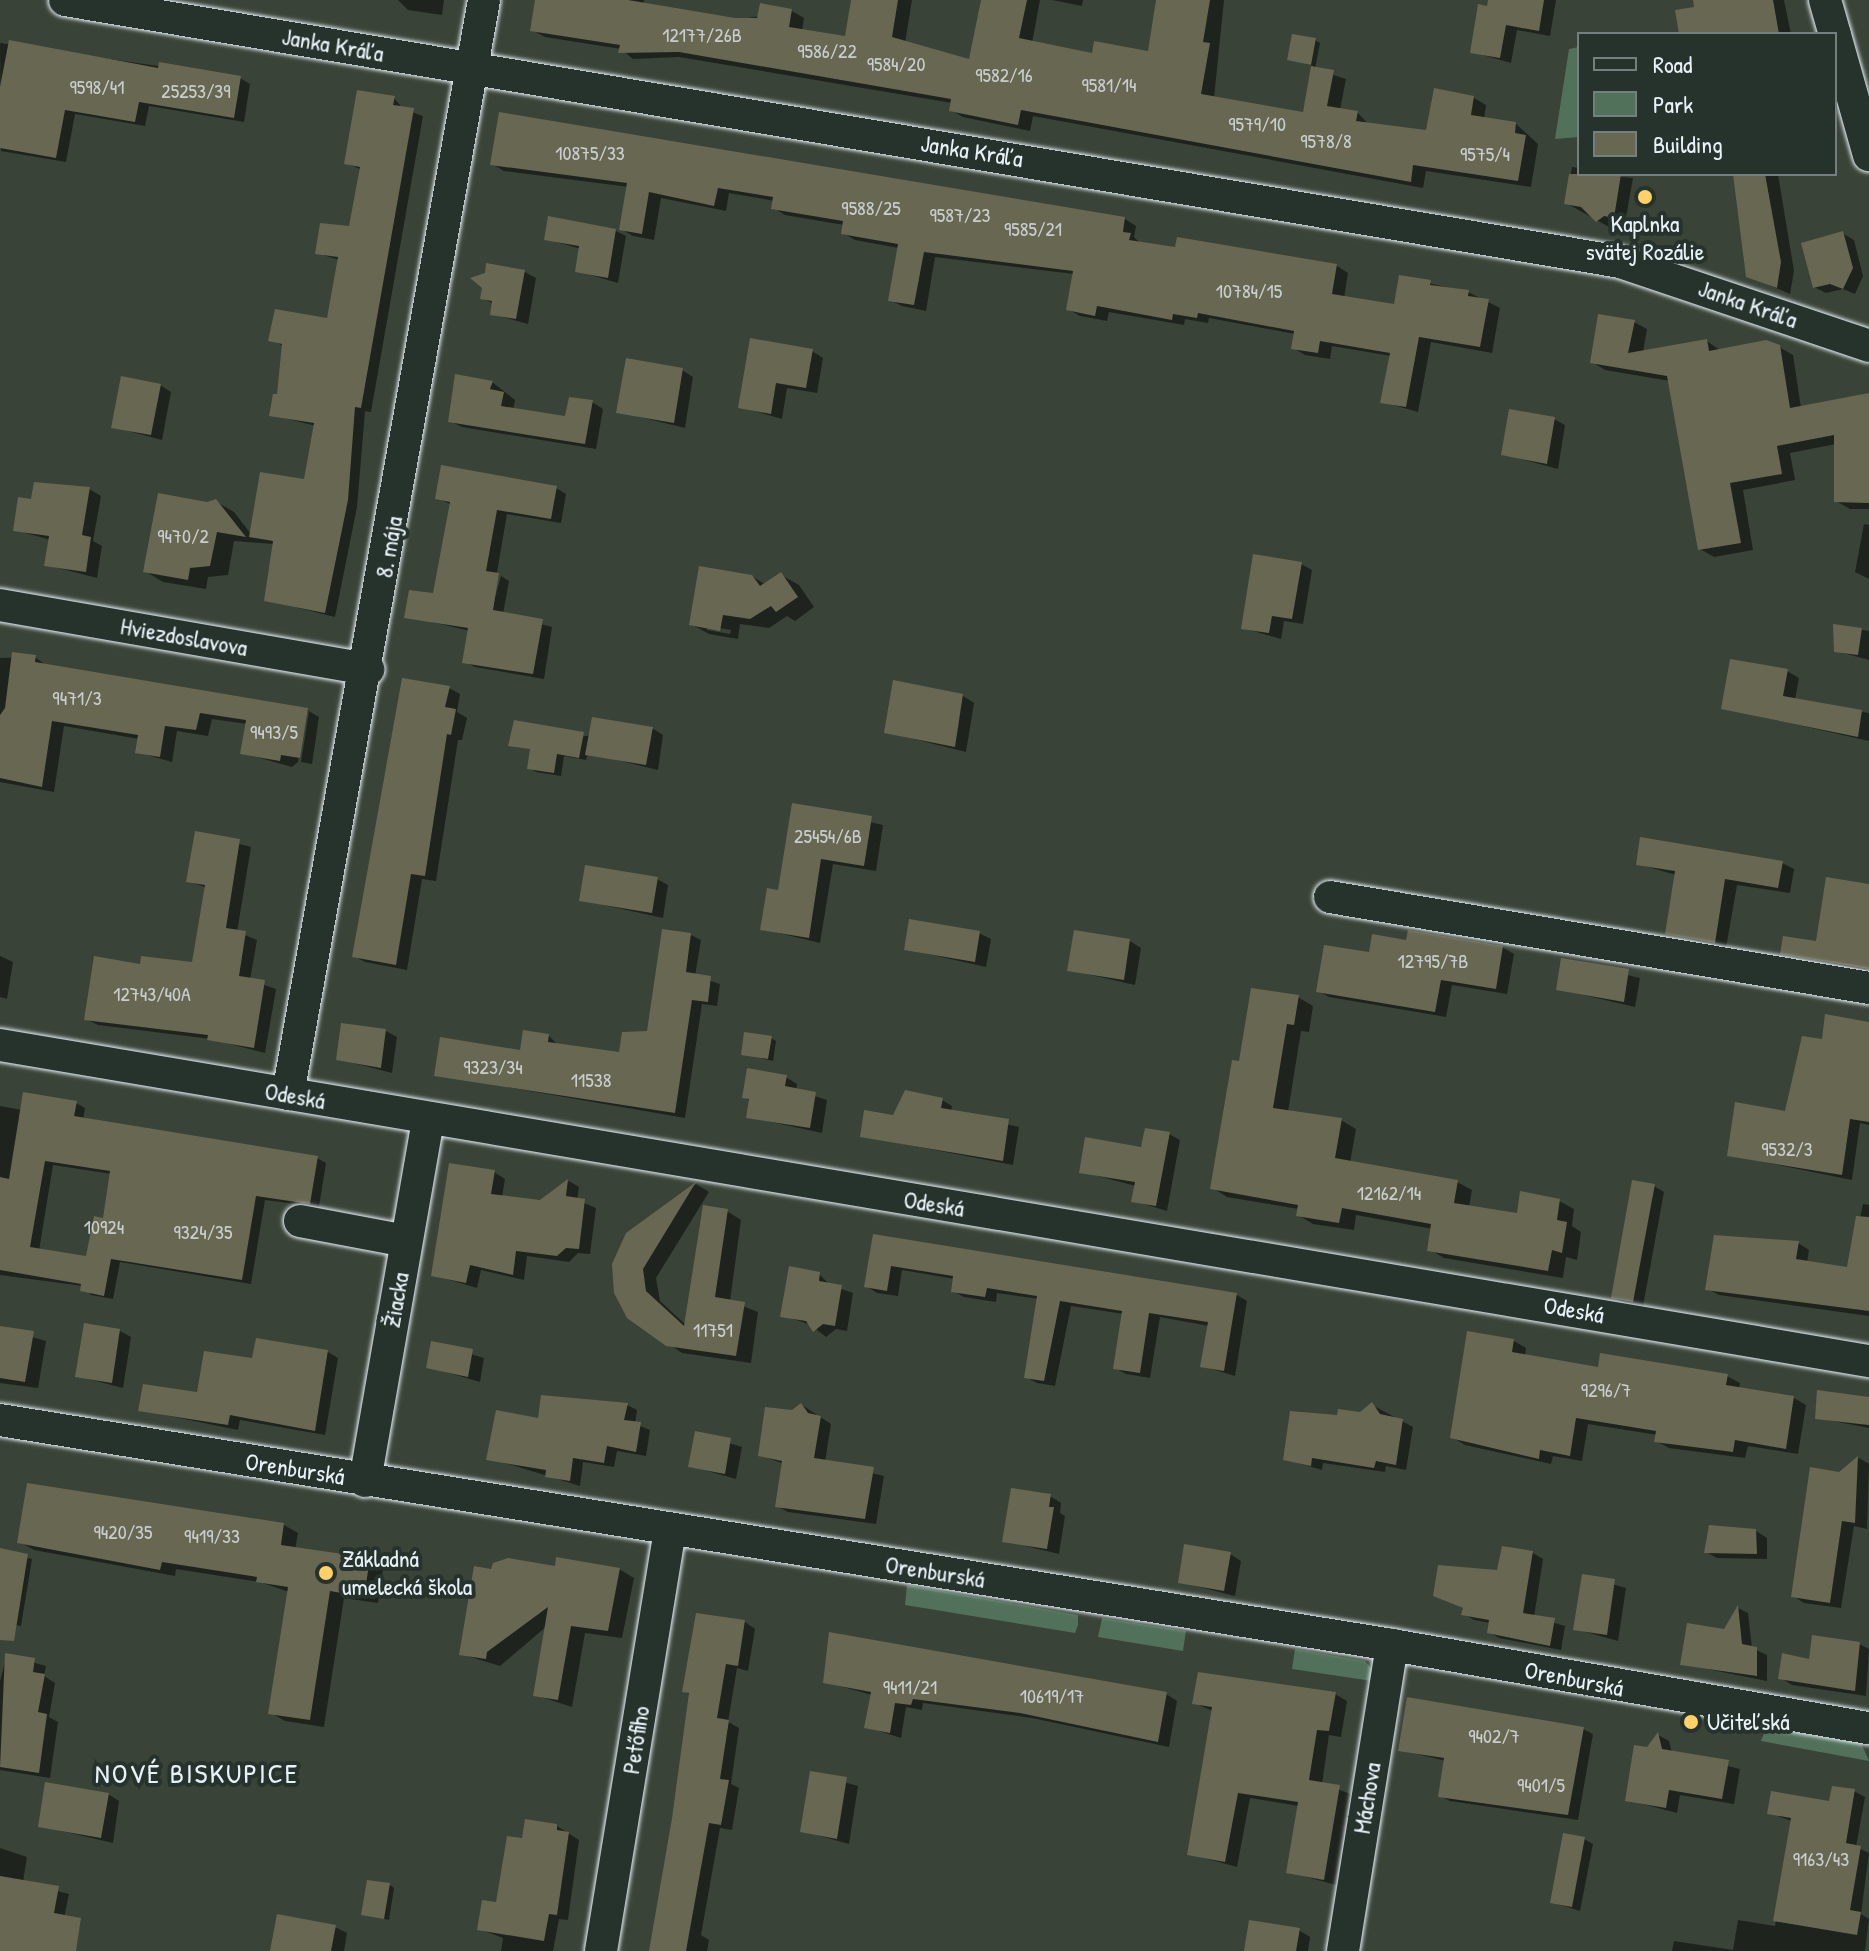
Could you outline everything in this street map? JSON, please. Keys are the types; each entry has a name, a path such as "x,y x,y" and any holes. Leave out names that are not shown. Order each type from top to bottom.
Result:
{"street":[{"name":"Janka Kráľa","path":"65,0 1620,262 1869,346"},
{"name":"8. mája","path":"288,1094 368,669 484,0"},
{"path":"1825,0 1834,32"},
{"path":"1837,41 1869,155"},
{"name":"Hviezdoslavova","path":"0,605 368,669"},
{"path":"1330,897 1869,988"},
{"name":"Odeská","path":"0,1045 428,1120 1869,1361"},
{"name":"Žiacka","path":"365,1481 428,1120"},
{"path":"300,1221 406,1241"},
{"name":"Orenburská","path":"0,1420 1392,1645 1869,1728"},
{"name":"Petőfiho","path":"601,1951 670,1530"},
{"name":"Máchova","path":"1343,1951 1392,1645"}],"green space":[{"path":"1577,47 1577,137 1555,139 1569,49"},
{"path":"907,1585 1078,1615 1078,1625 1075,1633 905,1605"},
{"path":"1102,1618 1186,1631 1183,1651 1098,1637"},
{"path":"1295,1649 1365,1661 1372,1669 1372,1681 1292,1669"},
{"path":"1766,1728 1861,1743 1869,1761 1761,1741"}],"building":[{"path":"535,0 628,0 735,18 757,18 760,3 792,9 789,27 845,36 851,0 898,0 892,37 969,59 981,0 1027,0 1019,38 1092,53 1094,41 1148,51 1156,0 1210,0 1203,42 1210,43 1201,94 1303,112 1311,66 1334,70 1327,106 1358,111 1356,121 1426,130 1434,88 1474,96 1471,115 1516,122 1515,133 1526,135 1518,181 1413,165 1411,182 1021,110 1018,125 949,111 951,99 679,52 618,53 620,45 530,31"},
{"path":"1488,0 1544,0 1539,31 1506,25 1500,58 1470,53 1478,4 1487,6"},
{"path":"1693,0 1773,0 1779,32 1679,32 1675,10 1694,7"},
{"path":"1292,34 1316,38 1311,65 1287,60"},
{"path":"9,40 158,68 159,62 241,76 234,118 139,102 135,122 65,110 56,158 0,148 0,87"},
{"path":"357,90 395,96 393,105 414,108 361,408 355,407 348,500 325,613 264,601 273,541 249,537 260,472 304,479 314,423 269,416 273,394 277,394 282,344 268,341 275,309 327,318 338,257 315,254 320,223 349,226 360,167 344,164"},
{"path":"499,112 1125,217 1123,232 1131,233 1129,240 1175,247 1177,237 1337,264 1332,294 1394,304 1399,275 1431,280 1430,285 1469,290 1468,296 1489,299 1480,347 1419,337 1406,407 1380,403 1390,353 1320,341 1318,353 1291,349 1294,331 1198,313 1197,318 1173,314 1172,320 1097,306 1095,316 1066,310 1073,271 924,252 914,305 888,301 898,244 841,234 843,221 771,209 773,197 718,188 714,206 649,192 642,234 619,230 627,183 490,165"},
{"path":"1569,174 1621,176 1614,218 1604,216 1596,222 1581,207 1564,204"},
{"path":"1733,176 1765,176 1781,262 1777,288 1746,277"},
{"path":"548,216 616,229 608,278 575,272 579,246 544,240"},
{"path":"1843,231 1853,268 1843,289 1830,284 1813,288 1801,243"},
{"path":"486,263 525,270 516,319 490,315 492,301 480,299 482,288 470,278 485,273"},
{"path":"1598,314 1635,320 1628,353 1707,339 1709,351 1766,340 1780,345 1790,408 1869,393 1869,503 1834,502 1834,435 1777,446 1782,474 1730,483 1741,543 1698,550 1667,376 1590,363"},
{"path":"750,338 813,349 806,388 776,383 771,414 738,408"},
{"path":"626,358 683,368 674,423 616,413"},
{"path":"455,374 493,381 490,389 504,392 501,406 565,416 569,397 593,400 585,444 448,422"},
{"path":"121,376 161,384 151,435 111,428"},
{"path":"1509,409 1555,417 1547,464 1501,455"},
{"path":"441,465 557,486 551,519 497,510 486,571 499,573 493,610 543,619 533,674 462,663 468,628 404,618 409,590 433,593 450,502 435,499"},
{"path":"34,482 90,487 82,535 91,537 86,572 44,566 49,536 13,531 18,497 31,499"},
{"path":"158,493 207,502 216,499 246,537 217,532 210,566 190,568 188,580 143,572"},
{"path":"1253,554 1302,562 1292,619 1272,616 1269,633 1241,629"},
{"path":"699,566 752,575 760,586 781,572 798,597 776,612 771,606 750,619 723,615 720,631 689,625"},
{"path":"1833,624 1862,628 1858,655 1834,652"},
{"path":"12,652 36,655 35,662 308,708 300,758 281,755 280,761 240,754 246,720 200,713 196,730 165,726 160,757 135,753 138,735 52,721 42,787 0,778 0,715 5,708"},
{"path":"1730,659 1788,669 1783,696 1862,710 1858,737 1721,709"},
{"path":"402,678 450,686 445,707 456,709 451,735 447,734 425,876 411,874 396,965 352,957"},
{"path":"893,680 963,694 955,747 884,733"},
{"path":"592,717 653,727 646,765 585,755"},
{"path":"514,720 584,732 579,758 557,754 554,773 527,769 530,749 508,746"},
{"path":"792,803 872,816 864,866 821,859 809,938 760,930 767,888 778,890"},
{"path":"195,831 240,839 226,928 246,931 239,976 265,980 254,1048 207,1040 208,1035 84,1020 94,956 140,964 141,956 192,962 205,885 186,882"},
{"path":"1640,837 1783,861 1778,888 1725,879 1715,943 1665,934 1675,871 1636,865"},
{"path":"585,865 658,877 652,913 579,901"},
{"path":"1826,877 1869,884 1869,969 1780,954 1783,936 1816,941"},
{"path":"909,919 980,931 975,962 904,950"},
{"path":"662,929 691,933 686,972 711,976 708,1002 692,1000 675,1113 434,1076 440,1037 520,1050 523,1030 549,1034 548,1042 619,1052 622,1032 647,1031"},
{"path":"1074,930 1130,939 1124,980 1067,971"},
{"path":"1408,930 1503,946 1496,989 1441,980 1435,1012 1316,992 1324,945 1369,952 1372,934 1406,940"},
{"path":"1561,958 1629,969 1624,1002 1556,990"},
{"path":"1251,988 1299,995 1294,1025 1287,1024 1273,1108 1342,1118 1335,1158 1458,1180 1454,1203 1517,1213 1520,1191 1560,1199 1557,1220 1567,1222 1562,1253 1552,1250 1548,1271 1427,1251 1431,1224 1342,1208 1339,1223 1296,1216 1298,1205 1210,1189 1232,1060 1239,1061"},
{"path":"1825,1014 1869,1022 1869,1122 1850,1119 1842,1175 1727,1156 1735,1102 1785,1111 1802,1036 1822,1039"},
{"path":"341,1023 386,1029 381,1068 336,1060"},
{"path":"744,1032 772,1036 768,1059 741,1055"},
{"path":"747,1068 787,1075 785,1086 816,1092 810,1128 746,1118 749,1099 742,1098"},
{"path":"905,1090 943,1098 941,1108 1009,1119 1003,1161 860,1137 864,1110 893,1115"},
{"path":"23,1092 77,1101 74,1116 318,1156 310,1204 256,1196 242,1280 111,1259 104,1296 80,1291 81,1284 0,1270 0,1177 9,1179","holes":["45,1161 110,1171 103,1218 94,1216 86,1256 30,1247"]},
{"path":"1145,1128 1170,1132 1156,1206 1131,1202 1135,1182 1079,1173 1085,1137 1141,1147"},
{"path":"449,1163 495,1170 491,1194 540,1200 568,1179 566,1196 585,1199 579,1249 566,1248 557,1256 516,1251 513,1275 470,1265 466,1283 431,1276"},
{"path":"1632,1180 1655,1184 1633,1302 1611,1298"},
{"path":"696,1182 643,1269 646,1291 684,1326 703,1205 728,1209 715,1297 745,1302 736,1356 666,1346 627,1318 614,1293 612,1264 626,1233"},
{"path":"1856,1216 1869,1217 1869,1311 1705,1290 1714,1235 1799,1241 1796,1259 1847,1267"},
{"path":"873,1234 1237,1293 1224,1371 1200,1367 1208,1322 1149,1313 1140,1373 1113,1369 1122,1311 1060,1301 1044,1381 1024,1378 1037,1296 987,1288 985,1297 951,1292 953,1276 891,1266 887,1291 864,1287"},
{"path":"789,1266 820,1272 819,1281 842,1285 835,1326 823,1324 813,1332 806,1321 780,1317"},
{"path":"84,1323 120,1329 112,1383 75,1377"},
{"path":"0,1326 34,1331 25,1382 0,1378"},
{"path":"1467,1331 1514,1339 1512,1352 1598,1367 1600,1353 1728,1374 1726,1385 1794,1396 1786,1449 1735,1440 1733,1452 1654,1442 1656,1431 1576,1418 1570,1456 1540,1450 1539,1459 1450,1438"},
{"path":"256,1338 328,1350 315,1431 230,1415 228,1425 138,1411 143,1384 197,1392 204,1351 252,1358"},
{"path":"431,1341 473,1349 468,1377 426,1368"},
{"path":"1817,1390 1869,1397 1869,1425 1815,1419"},
{"path":"541,1395 628,1403 624,1420 641,1422 636,1452 607,1446 604,1463 573,1458 570,1481 545,1477 546,1470 486,1460 496,1410 538,1418"},
{"path":"1372,1402 1380,1414 1403,1419 1396,1465 1376,1461 1374,1468 1312,1458 1311,1466 1283,1460 1290,1411 1337,1415 1338,1409 1360,1412"},
{"path":"801,1403 808,1413 821,1416 814,1458 874,1467 865,1519 775,1507 782,1461 758,1456 765,1407 792,1410"},
{"path":"695,1431 731,1438 725,1474 688,1467"},
{"path":"1858,1456 1855,1523 1842,1521 1830,1603 1791,1597 1810,1467 1839,1472"},
{"path":"27,1483 284,1523 281,1545 370,1558 364,1597 330,1591 310,1720 268,1714 288,1587 256,1582 257,1577 162,1562 160,1570 17,1543"},
{"path":"1011,1488 1051,1494 1049,1507 1054,1507 1047,1549 1002,1542"},
{"path":"1709,1525 1756,1529 1757,1554 1704,1553"},
{"path":"1184,1544 1231,1552 1224,1591 1178,1583"},
{"path":"1502,1546 1533,1551 1523,1613 1555,1618 1550,1646 1487,1633 1489,1620 1461,1615 1463,1608 1433,1596 1438,1565 1497,1570"},
{"path":"0,1548 28,1554 14,1641 0,1640"},
{"path":"556,1557 620,1568 608,1631 571,1626 558,1700 533,1696 548,1607 487,1652 486,1659 459,1655 474,1566 491,1569 493,1563 508,1558 555,1566"},
{"path":"1582,1574 1615,1579 1607,1635 1573,1630"},
{"path":"1738,1605 1742,1644 1757,1647 1757,1676 1680,1665 1687,1623 1724,1629"},
{"path":"696,1613 745,1620 738,1666 726,1664 717,1718 729,1720 720,1779 729,1780 721,1825 709,1823 686,1951 649,1951 672,1818 689,1693 682,1692"},
{"path":"829,1632 1167,1692 1158,1742 1020,1713 913,1699 911,1705 895,1703 890,1733 864,1728 871,1692 823,1683"},
{"path":"1812,1635 1860,1642 1855,1691 1778,1679 1782,1653 1809,1659"},
{"path":"5,1653 35,1658 33,1672 45,1674 38,1712 47,1714 39,1773 0,1767"},
{"path":"1198,1672 1336,1692 1329,1731 1317,1730 1309,1780 1340,1785 1324,1880 1286,1873 1298,1802 1238,1793 1225,1862 1187,1855 1212,1707 1192,1704"},
{"path":"1407,1697 1584,1727 1568,1815 1438,1797 1444,1758 1398,1751"},
{"path":"1658,1732 1662,1749 1729,1760 1722,1799 1669,1790 1666,1808 1625,1801 1634,1745 1647,1747"},
{"path":"810,1771 847,1777 837,1839 800,1832"},
{"path":"45,1782 109,1793 101,1838 38,1827"},
{"path":"1832,1786 1855,1789 1846,1843 1861,1846 1850,1910 1861,1912 1857,1935 1773,1921 1791,1818 1767,1814 1771,1791 1829,1801"},
{"path":"525,1819 557,1824 557,1830 569,1832 557,1915 549,1914 544,1941 477,1930 482,1900 496,1902 507,1836 522,1838"},
{"path":"1563,1833 1585,1837 1572,1907 1550,1903"},
{"path":"0,1876 59,1886 54,1913 81,1918 76,1951 0,1951"},
{"path":"367,1880 390,1883 384,1919 361,1915"},
{"path":"277,1914 336,1925 331,1951 270,1951"},
{"path":"1249,1920 1300,1928 1296,1951 1244,1951"}],"place":[{"name":"Kaplnka svätej Rozálie","path":"1645,197"},
{"name":"Základná umelecká škola","path":"326,1573"},
{"name":"Učiteľská","path":"1691,1722"}],"district":[{"name":"NOVÉ BISKUPICE","path":"197,1773"}]}
